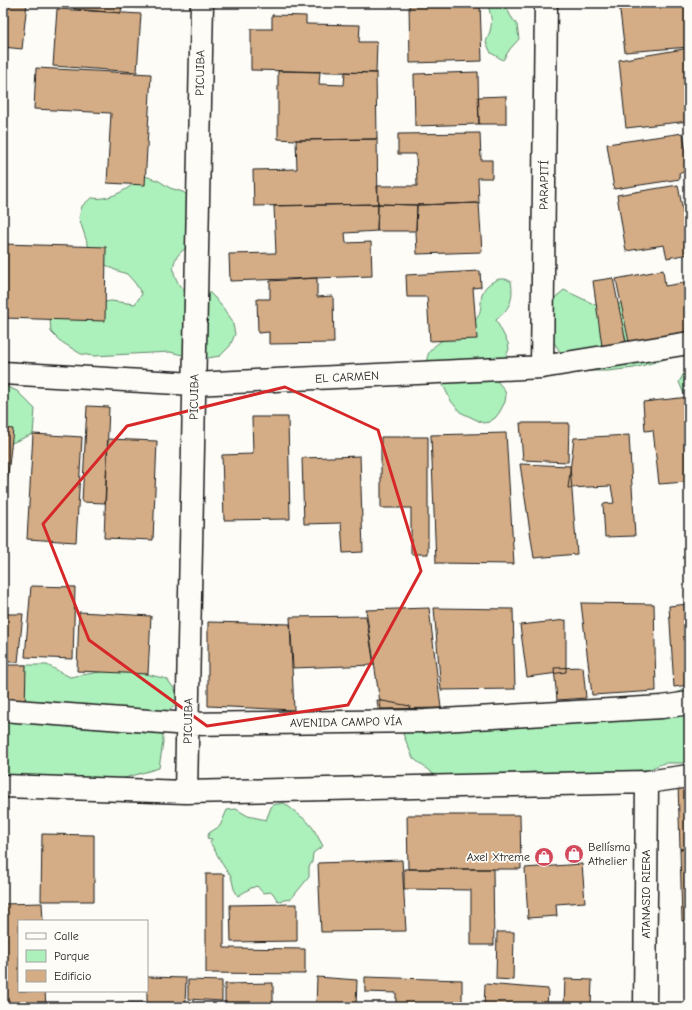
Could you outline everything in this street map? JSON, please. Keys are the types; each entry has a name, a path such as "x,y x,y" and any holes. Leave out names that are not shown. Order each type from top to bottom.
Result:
{"street":[{"name":"PICUIBA","path":"186,792 202,3"},
{"name":"PARAPITÍ","path":"542,367 546,3"},
{"name":"EL CARMEN","path":"3,373 194,384 542,367 689,343"},
{"name":"AVENIDA CAMPO VÍA","path":"3,710 188,724 425,721 662,707 689,703"},
{"path":"3,786 186,792 647,782 689,776"},
{"name":"ATANASIO RIERA","path":"645,1007 647,782"}],"highlighted area":[{"path":"285,387 378,430 421,571 348,705 207,726 89,640 43,524 127,426"}],"green space":[{"path":"129,3 162,3 148,8 136,8"},
{"path":"487,3 505,3 510,15 517,25 519,39 503,60 491,53 486,42 490,31 491,22"},
{"path":"145,176 159,181 170,188 183,192 194,200 191,246 182,251 177,257 174,270 176,279 181,288 194,292 206,289 216,299 232,320 235,334 230,346 220,356 195,358 170,352 93,356 81,354 60,341 51,332 50,320 60,312 85,305 111,301 135,304 142,294 127,274 104,264 96,255 88,245 79,218 82,206 91,198 102,198 114,195 125,190"},
{"path":"499,279 511,281 512,288 511,299 508,307 496,320 508,343 509,349 496,380 504,389 506,395 505,402 495,418 489,422 483,423 460,412 451,401 440,376 427,361 427,358 430,350 441,341 473,322 477,318 480,311 482,294 485,288 489,284"},
{"path":"564,290 600,307 624,303 689,351 634,368 608,371 583,371 562,355 548,333 545,306"},
{"path":"689,365 689,406 679,382"},
{"path":"3,385 17,391 35,409 33,434 9,444 3,444"},
{"path":"21,665 47,665 70,677 117,669 167,679 182,699 162,716 163,742 159,768 111,782 3,794 3,709"},
{"path":"689,689 689,763 664,763 640,773 562,774 536,772 457,779 433,774 413,758 403,734 425,721 658,701"},
{"path":"284,803 307,821 313,828 323,846 313,853 312,862 309,867 309,877 291,899 278,901 272,892 263,893 257,886 238,896 234,889 231,876 224,867 210,842 212,839 207,838 209,833 220,826 227,810 236,809 248,816 266,820 272,805"}],"building":[{"path":"3,3 27,3 22,49 3,47"},
{"path":"74,3 122,3 121,13 74,9"},
{"path":"409,3 480,3 482,61 410,63"},
{"path":"619,3 689,3 689,47 625,52"},
{"path":"57,9 141,14 137,72 53,66"},
{"path":"272,15 306,16 306,24 360,25 359,42 377,42 376,73 251,70 251,29 272,29"},
{"path":"689,48 689,121 626,128 619,60"},
{"path":"36,68 151,74 145,185 107,183 111,113 34,109"},
{"path":"278,71 320,72 319,84 344,85 345,72 376,73 377,139 278,139"},
{"path":"478,72 479,124 415,126 414,74"},
{"path":"506,96 506,124 479,124 478,97"},
{"path":"480,133 481,160 492,160 492,178 478,178 479,203 417,205 378,204 377,186 417,186 416,154 398,154 398,134"},
{"path":"683,133 689,171 679,173 680,179 614,189 607,144"},
{"path":"377,139 378,204 254,206 253,170 297,169 296,140"},
{"path":"678,185 687,234 689,234 689,254 667,258 664,245 626,251 617,195"},
{"path":"479,203 482,252 417,254 417,205"},
{"path":"378,204 417,205 416,231 377,231"},
{"path":"378,204 377,231 345,233 346,243 371,242 372,276 230,281 229,254 276,253 274,206"},
{"path":"3,244 106,247 105,321 3,318"},
{"path":"663,270 665,286 689,282 689,336 629,342 616,279"},
{"path":"480,271 481,287 473,288 477,339 430,341 427,297 407,297 406,275"},
{"path":"317,278 317,297 333,296 334,343 269,344 269,332 258,333 257,299 270,299 270,281"},
{"path":"613,278 626,342 602,346 593,281"},
{"path":"689,397 689,514 685,482 659,484 653,430 645,431 643,402"},
{"path":"87,406 109,407 105,503 82,502"},
{"path":"252,417 288,417 290,519 224,520 222,455 253,454"},
{"path":"520,423 569,423 568,462 523,460"},
{"path":"3,428 13,429 5,502 3,502"},
{"path":"506,433 514,564 436,563 431,435"},
{"path":"33,434 82,437 76,542 27,539"},
{"path":"629,435 635,536 605,537 603,504 614,503 611,486 568,488 574,438"},
{"path":"381,437 428,437 428,554 411,554 411,508 381,508"},
{"path":"108,439 157,441 153,540 104,538"},
{"path":"360,456 363,552 343,553 341,523 304,524 302,458"},
{"path":"520,464 570,466 577,554 534,558"},
{"path":"3,515 6,515 6,538 3,538"},
{"path":"31,586 75,587 73,659 25,657"},
{"path":"581,603 654,604 656,691 592,695"},
{"path":"689,604 689,685 674,687 669,606"},
{"path":"429,608 441,708 381,709 366,610"},
{"path":"434,608 513,609 515,689 441,690"},
{"path":"79,612 151,616 148,674 77,671"},
{"path":"3,614 23,614 18,662 3,662"},
{"path":"366,616 374,665 293,668 290,617"},
{"path":"566,620 566,672 527,677 520,625"},
{"path":"208,622 290,624 294,710 208,706"},
{"path":"3,665 26,665 25,709 3,706"},
{"path":"583,667 586,698 557,700 554,668"},
{"path":"377,700 410,706 407,716 379,716"},
{"path":"689,783 689,849 680,849 678,784"},
{"path":"3,814 5,814 3,870"},
{"path":"407,815 520,815 521,869 408,869"},
{"path":"42,834 94,835 94,901 41,901"},
{"path":"680,849 689,849 689,921 682,921"},
{"path":"402,860 406,931 321,932 318,863"},
{"path":"582,864 585,902 556,904 557,916 528,918 525,868"},
{"path":"404,869 493,869 494,945 471,945 471,890 404,889"},
{"path":"206,874 224,874 224,948 305,949 305,974 206,973"},
{"path":"42,903 43,920 18,920 18,992 45,992 46,1007 3,1007 3,904"},
{"path":"297,904 297,941 231,942 230,905"},
{"path":"497,932 514,932 513,980 496,979"},
{"path":"148,977 186,978 185,1007 118,1007 118,1003 147,1003"},
{"path":"317,977 357,980 356,1007 316,1007"},
{"path":"365,977 462,980 462,1007 396,1007 396,993 365,992"},
{"path":"565,979 592,980 591,1007 564,1007"},
{"path":"188,980 222,981 222,1001 188,999"},
{"path":"273,983 273,1007 225,1007 225,984"},
{"path":"485,984 548,989 547,1007 484,1007"}],"place":[{"name":"Bellísma Athelier","path":"574,854"},
{"name":"Axel Xtreme","path":"544,857"}]}
